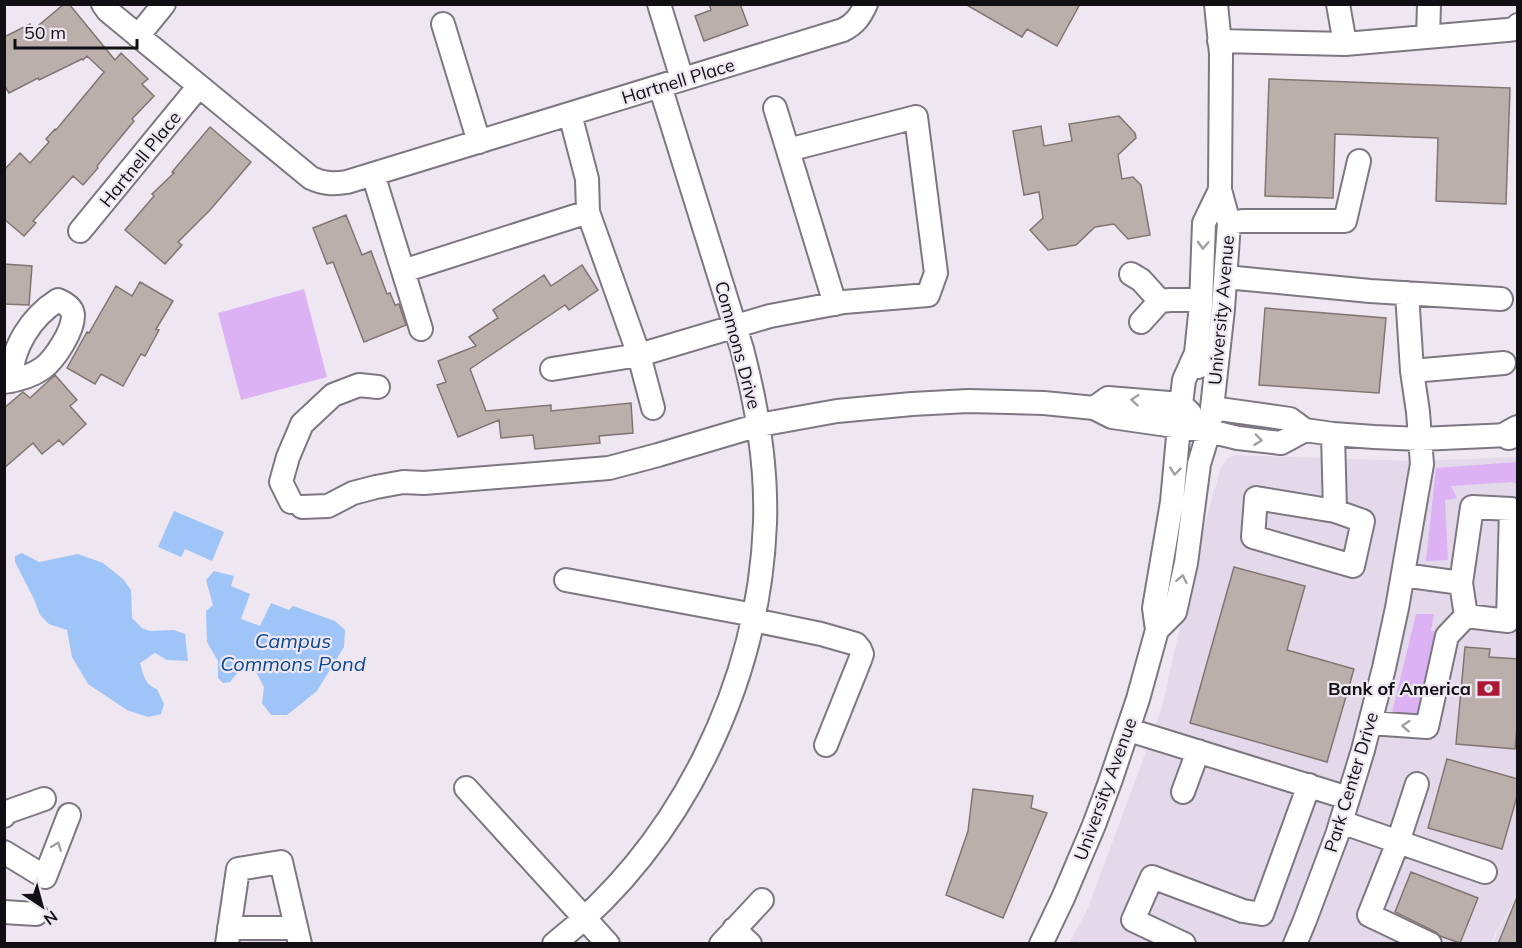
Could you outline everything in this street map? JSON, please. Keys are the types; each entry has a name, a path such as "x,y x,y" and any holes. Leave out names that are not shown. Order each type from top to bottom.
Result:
{"street":[{"name":"Hartnell Place","path":"103,4 108,11 311,178 335,184 843,30 853,25 866,4"},
{"path":"138,36 164,4"},
{"path":"659,4 682,79"},
{"name":"University Avenue","path":"1157,630 1175,612 1186,563 1199,464 1209,431 1226,277 1229,222 1220,190 1221,54 1216,4"},
{"path":"1338,4 1345,44"},
{"path":"1428,37 1430,4"},
{"path":"443,24 479,142"},
{"path":"1219,41 1345,44 1507,30 1515,29 1518,25"},
{"name":"Hartnell Place","path":"80,231 200,86"},
{"name":"Commons Drive","path":"554,944 585,917 647,850 670,818 690,784 717,732 744,658 762,562 765,523 764,484 759,425 752,387 660,86"},
{"path":"775,108 835,304"},
{"path":"570,114 587,179 588,212 639,355 653,408"},
{"path":"552,369 639,355 770,316 835,304 928,295 936,273 916,117 788,150"},
{"path":"1229,222 1345,221 1359,161"},
{"path":"373,174 422,329"},
{"name":"University Avenue","path":"1209,431 1198,397 1196,353 1204,223 1220,190"},
{"path":"403,271 588,212"},
{"path":"1131,274 1141,280 1160,301"},
{"path":"1226,277 1370,291 1501,298"},
{"name":"Park Center Drive","path":"1295,944 1341,822 1370,723 1403,575 1422,464 1412,371 1407,293"},
{"path":"1141,321 1160,301 1201,300"},
{"name":"University Avenue","path":"1041,944 1094,825 1128,730 1157,630 1154,608 1172,502 1184,380 1196,353"},
{"path":"1412,371 1504,363"},
{"path":"378,387 359,385 333,395 302,424 288,457 281,482 297,505 328,506 353,494 403,482 424,483 609,468 759,425 837,411 912,404 968,401 1034,402 1094,408 1112,417 1180,415 1209,431 1238,438 1281,443 1305,430"},
{"path":"1212,408 1290,418 1305,430 1333,434 1420,439 1515,434"},
{"path":"1333,434 1335,511"},
{"path":"1257,498 1335,511 1363,521 1353,566 1252,537 1257,498"},
{"path":"1472,507 1511,509 1508,621 1466,616 1461,583 1472,507"},
{"path":"1403,575 1461,583"},
{"path":"566,580 753,618 856,644 860,649 860,660 826,745"},
{"path":"1370,723 1427,727 1447,636 1466,616"},
{"path":"1128,730 1348,798"},
{"path":"1183,792 1198,751"},
{"path":"1417,784 1398,842 1369,915 1430,944"},
{"path":"1184,944 1133,920 1152,877 1243,911 1262,914 1309,785"},
{"path":"466,788 608,944"},
{"path":"4,816 7,812 44,799"},
{"path":"4,852 45,878 69,815"},
{"path":"1341,822 1485,872"},
{"path":"281,862 298,936 228,936 238,869 281,862"},
{"path":"735,939 762,900"},
{"path":"4,912 36,914"}],"shaded area":[{"path":"304,289 327,377 241,400 218,313"},
{"path":"1235,455 1412,461 1517,457 1517,896 1491,943 1069,944 1087,910 1162,707 1198,547 1221,467 1227,459"},
{"path":"1517,462 1517,484 1512,482 1451,486 1457,498 1445,500 1448,560 1426,561 1436,468"},
{"path":"1416,614 1434,614 1431,631 1435,631 1426,715 1391,717"},
{"path":"1517,899 1517,943 1493,944 1497,933"}],"water":[{"path":"174,511 224,532 212,561 185,549 181,557 158,547"},
{"name":"Campus Commons Pond","path":"22,553 39,562 78,554 103,563 123,579 131,590 132,618 142,628 150,631 174,630 185,634 188,661 167,660 155,653 140,663 145,679 157,689 164,704 161,714 148,717 127,710 88,684 72,657 67,630 49,624 40,615 15,562 15,556"},
{"name":"Campus Commons Pond","path":"214,571 234,576 231,586 250,594 241,619 260,626 271,603 289,610 293,606 335,621 345,630 344,647 317,691 287,715 271,715 262,703 264,687 256,672 239,671 230,682 223,683 218,678 218,661 207,642 206,611 213,605 206,580"}],"building":[{"path":"64,4 69,4 115,60 121,53 148,79 142,84 154,96 132,119 134,121 83,185 73,176 33,221 36,223 24,236 4,219 4,170 20,153 30,163 49,142 46,139 104,72 87,56 83,60 39,80 38,78 9,93 4,85 4,37 30,24 33,30"},
{"path":"709,4 740,4 748,25 704,41 695,16 711,10"},
{"path":"965,4 1080,4 1057,46 1027,29 1022,37"},
{"path":"1269,79 1510,88 1506,204 1436,201 1438,138 1335,134 1333,198 1265,196"},
{"path":"1119,116 1135,133 1136,138 1118,155 1122,179 1133,177 1141,185 1150,235 1128,239 1114,224 1095,227 1076,245 1048,250 1030,230 1043,218 1039,192 1024,195 1013,131 1041,126 1044,146 1072,141 1069,124"},
{"path":"210,127 251,162 210,210 178,242 182,245 165,264 125,230 154,196 152,194 174,173 172,172"},
{"path":"346,215 362,255 371,251 387,294 390,293 395,305 399,304 406,325 364,342 333,262 327,264 313,228"},
{"path":"4,264 32,266 29,305 4,304"},
{"path":"582,265 598,290 569,310 565,305 470,369 486,411 551,405 551,411 631,403 633,433 599,436 600,443 535,449 533,435 501,438 499,420 458,437 437,385 446,382 438,361 476,346 469,337 498,318 493,310 544,275 551,286"},
{"path":"140,282 173,301 156,329 159,330 145,356 141,354 123,386 101,374 95,384 67,368 116,286 132,296"},
{"path":"1265,308 1386,318 1379,393 1259,385"},
{"path":"55,375 77,400 70,406 86,424 63,445 59,440 42,454 33,443 4,468 4,408 23,392 30,398"},
{"path":"1234,567 1305,586 1287,650 1354,669 1327,762 1190,723"},
{"name":"Bank of America","path":"1465,647 1490,649 1489,657 1518,659 1518,717 1515,749 1456,744"},
{"path":"1447,759 1518,779 1518,793 1502,849 1428,828"},
{"path":"973,789 1033,796 1031,808 1047,813 1003,918 946,895 968,831"},
{"path":"1411,872 1478,898 1460,943 1440,936 1395,912"},
{"path":"1517,897 1518,944 1498,944"}],"place":[{"name":"Bank of America","path":"1489,688"}]}
